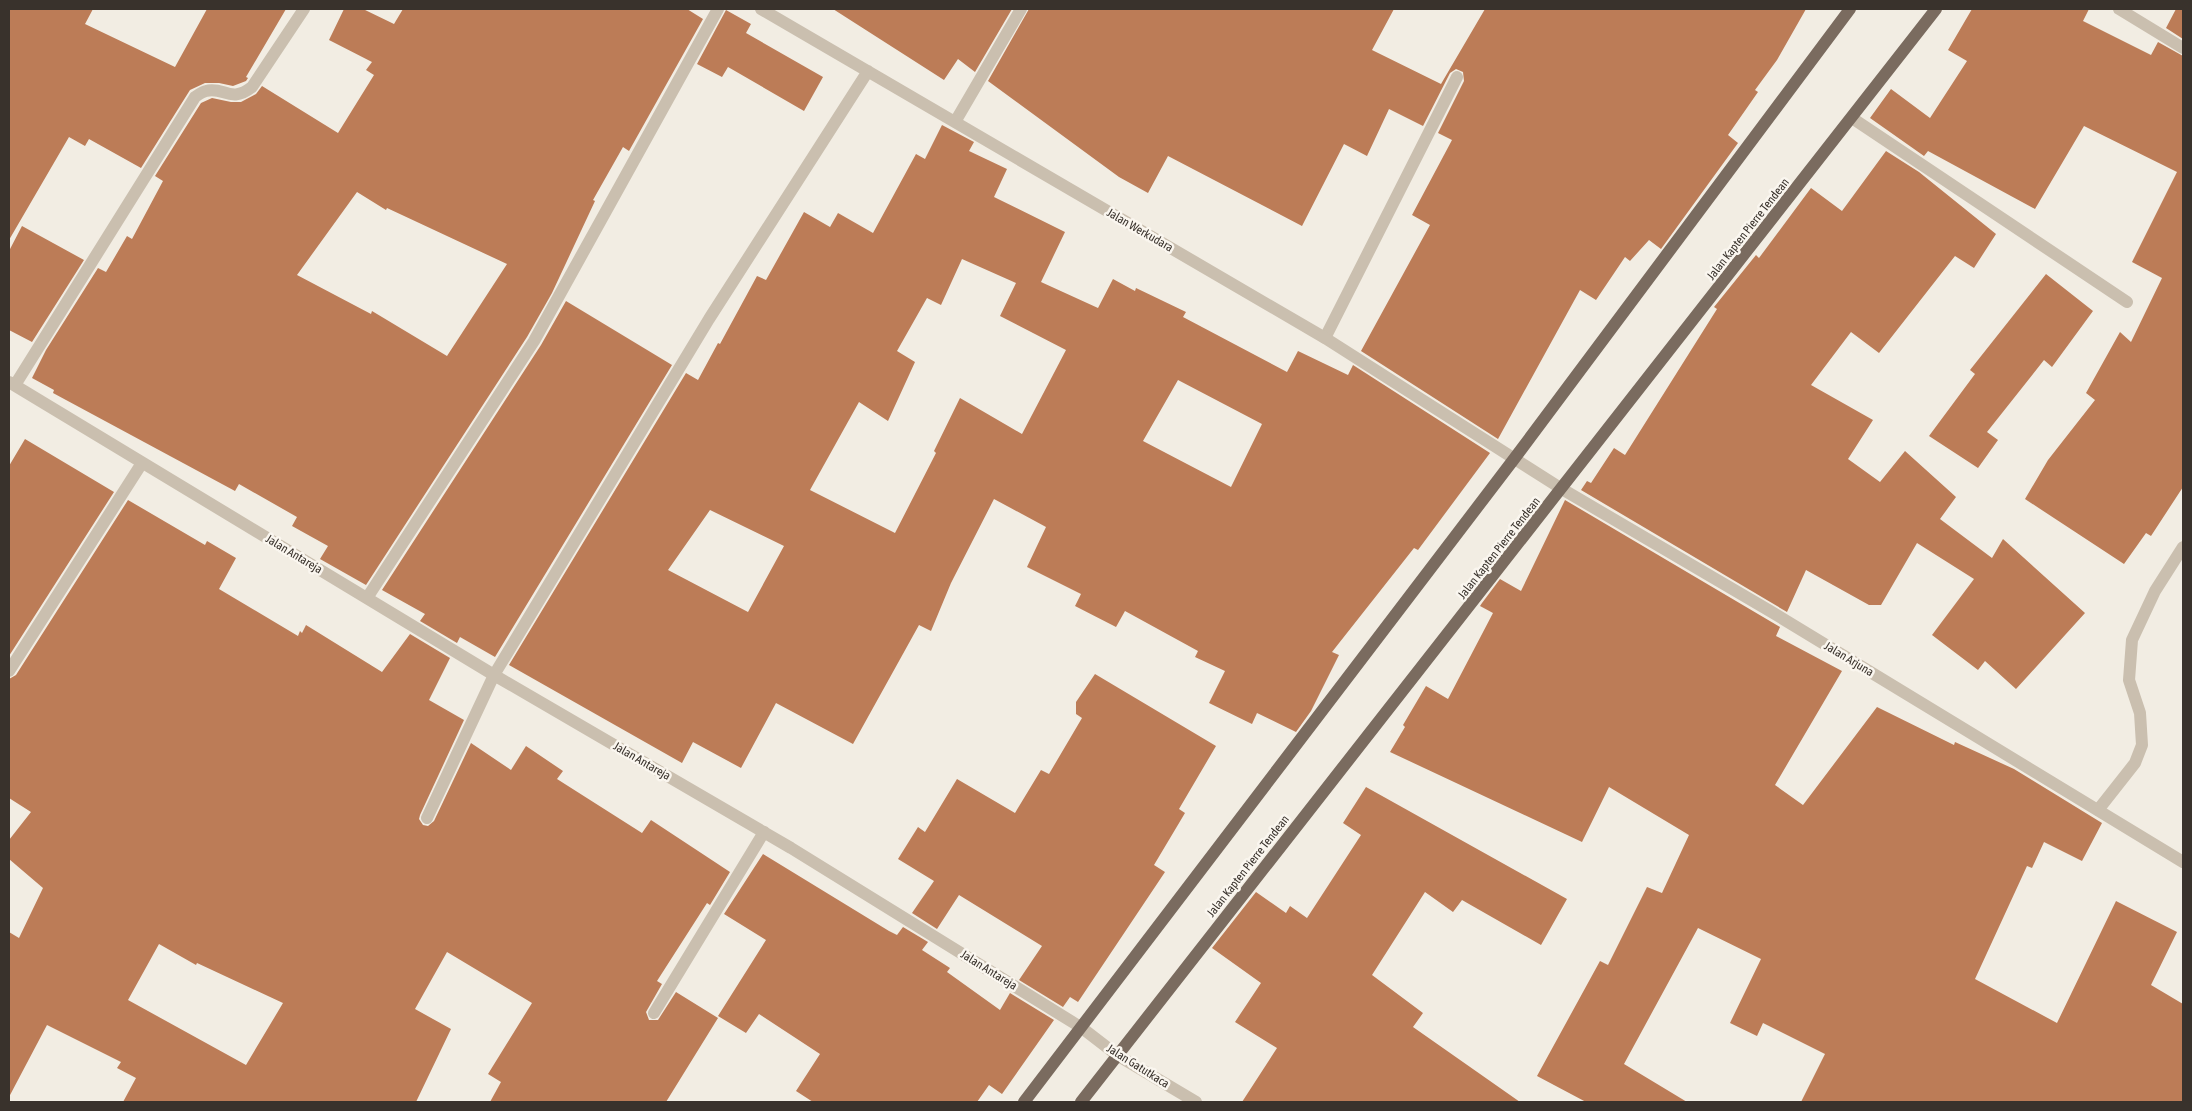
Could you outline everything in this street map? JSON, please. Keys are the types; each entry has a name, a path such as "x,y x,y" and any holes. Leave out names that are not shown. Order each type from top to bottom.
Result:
{"main road":[{"path":"1024,1102 1514,459 1850,9"},
{"name":"Jalan Kapten Pierre Tendean","path":"1081,1102 1936,9"}],"street":[{"path":"12,384 195,97 205,91 237,95 245,93 252,87 304,9"},
{"path":"366,598 534,341 718,9"},
{"name":"Jalan Werkudara","path":"760,9 1325,338 1514,459"},
{"path":"955,122 1021,9"},
{"path":"2119,9 2183,48"},
{"path":"427,818 494,675 709,319 868,71"},
{"path":"1325,338 1457,77"},
{"path":"1852,118 2127,302"},
{"name":"Jalan Antareja","path":"12,384 494,675 764,832 1082,1028"},
{"name":"Jalan Arjuna","path":"1514,459 1770,611 2183,862"},
{"path":"9,672 142,463"},
{"path":"2098,810 2135,763 2142,746 2140,713 2129,680 2132,640 2154,591 2183,547"},
{"path":"654,1012 764,832"},
{"name":"Jalan Gatutkaca","path":"1082,1028 1117,1055 1196,1102"}],"building":[{"path":"9,9 93,9 85,24 175,67 207,9 286,9 246,77 248,78 246,81 233,86 205,83 190,90 141,168 89,139 85,146 69,137 9,240"},
{"path":"344,9 363,9 394,24 403,9 687,9 703,19 629,151 623,147 593,200 595,201 552,293 527,337 366,585 320,559 328,546 292,526 297,517 239,484 235,491 53,393 54,390 32,378 46,350 98,268 106,272 127,236 132,239 163,181 155,176 201,103 212,98 241,102 256,94 262,86 338,133 374,75 366,70 372,62 329,40","holes":["357,192 386,210 387,208 507,264 447,356 372,311 371,314 297,275"]},
{"path":"833,9 1012,9 975,72 958,59 944,80"},
{"path":"1029,9 1394,9 1372,50 1441,84 1485,9 1806,9 1777,60 1755,90 1758,92 1728,135 1738,143 1661,249 1649,240 1630,261 1625,257 1596,300 1580,290 1498,439 1361,351 1430,225 1412,215 1452,140 1438,133 1464,81 1463,72 1456,69 1450,73 1423,126 1389,109 1367,156 1344,144 1302,226 1168,156 1148,193 1119,177 988,81"},
{"path":"1972,9 2089,9 2083,21 2151,55 2158,42 2183,56 2183,487 2151,536 2146,533 2124,564 2025,499 2048,460 2095,400 2086,393 2120,332 2131,342 2162,278 2132,262 2177,172 2084,126 2035,209 1928,151 1924,156 1870,118 1891,89 1930,118 1967,61 1948,50"},
{"path":"2176,9 2183,9 2183,39 2166,28"},
{"path":"726,10 751,24 746,33 823,77 804,111 728,67 722,77 697,64"},
{"path":"942,125 974,142 969,151 1007,169 994,197 1065,232 1041,282 1098,308 1113,279 1135,291 1136,288 1186,312 1183,317 1287,372 1298,351 1348,375 1353,365 1490,453 1418,550 1414,548 1332,652 1339,655 1311,711 1296,732 1257,713 1252,724 1209,703 1225,671 1195,657 1198,651 1125,611 1116,627 1075,606 1081,594 1027,567 1046,527 994,499 951,583 931,631 919,625 853,744 776,703 741,768 693,742 682,763 509,665 686,373 698,380 757,276 766,280 804,212 830,227 838,213 873,233 916,154 925,159","holes":["962,259 1016,283 1000,316 1066,350 1022,434 960,398 934,451 936,453 895,533 810,490 859,402 888,421 915,362 897,351 927,298 941,305","1178,380 1262,424 1231,487 1143,441","710,510 784,546 748,612 668,570"]},
{"path":"1886,151 1919,172 1996,234 1974,268 1955,256 1879,353 1851,332 1811,385 1873,420 1848,459 1880,482 1905,451 1956,497 1940,519 1992,558 2003,539 2085,613 2016,689 1985,661 1978,670 1932,635 1974,579 1917,543 1881,605 1869,605 1806,570 1787,612 1581,490 1587,481 1591,483 1614,448 1625,455 1717,309 1714,307 1756,255 1759,258 1811,188 1842,211"},
{"path":"22,226 84,260 32,342 9,330 9,251"},
{"path":"2046,274 2093,311 2052,367 2044,360 1987,432 1998,440 1978,468 1929,436 1975,374 1970,370"},
{"path":"566,301 672,365 495,657 460,637 457,643 420,621 425,614 382,590 541,345"},
{"path":"25,439 114,492 9,656 9,466"},
{"path":"128,500 205,545 207,541 236,558 219,589 298,636 306,625 382,672 410,634 450,658 429,700 464,720 420,815 419,819 423,825 428,826 434,821 471,743 511,770 526,746 563,771 557,779 642,833 651,820 730,872 710,905 707,903 657,981 662,984 646,1012 649,1020 658,1020 676,992 718,1018 666,1102 490,1102 501,1082 488,1074 532,1003 447,952 415,1009 451,1029 416,1102 123,1102 136,1078 117,1068 121,1062 47,1025 9,1097 9,932 19,938 43,888 9,859 9,840 31,812 9,798 9,679 16,675","holes":["159,944 196,965 197,963 283,1003 246,1065 128,1000"]},
{"path":"1565,500 1780,627 1776,636 1842,671 1775,785 1803,805 1877,707 1954,745 1955,742 2014,769 2102,823 2082,861 2044,842 2032,868 2027,866 1975,979 2057,1023 2116,901 2177,932 2151,985 2183,1004 2183,1102 1801,1102 1825,1054 1763,1023 1757,1036 1730,1023 1761,959 1698,928 1624,1064 1687,1102 1586,1102 1537,1076 1600,961 1608,965 1647,887 1662,893 1689,835 1609,787 1582,842 1390,752 1405,727 1403,725 1426,686 1448,699 1493,613 1480,606 1500,579 1521,591"},
{"path":"1095,674 1216,746 1179,809 1185,813 1154,865 1165,872 1078,1002 1070,997 1063,1007 1019,980 1042,946 959,895 937,929 912,913 934,881 898,859 918,827 925,832 957,779 1015,813 1041,770 1049,774 1082,718 1076,714 1076,702"},
{"path":"1366,787 1567,899 1541,945 1462,900 1453,912 1425,892 1372,975 1423,1013 1413,1027 1520,1102 1242,1102 1277,1048 1235,1022 1261,983 1212,948 1256,892 1286,913 1290,906 1307,918 1361,835 1343,823"},
{"path":"763,854 889,931 897,935 903,927 928,942 922,950 950,968 947,972 1000,1010 1010,993 1054,1020 1002,1094 989,1085 977,1102 813,1102 796,1091 820,1054 759,1014 746,1033 718,1016 766,940 724,914"}]}
